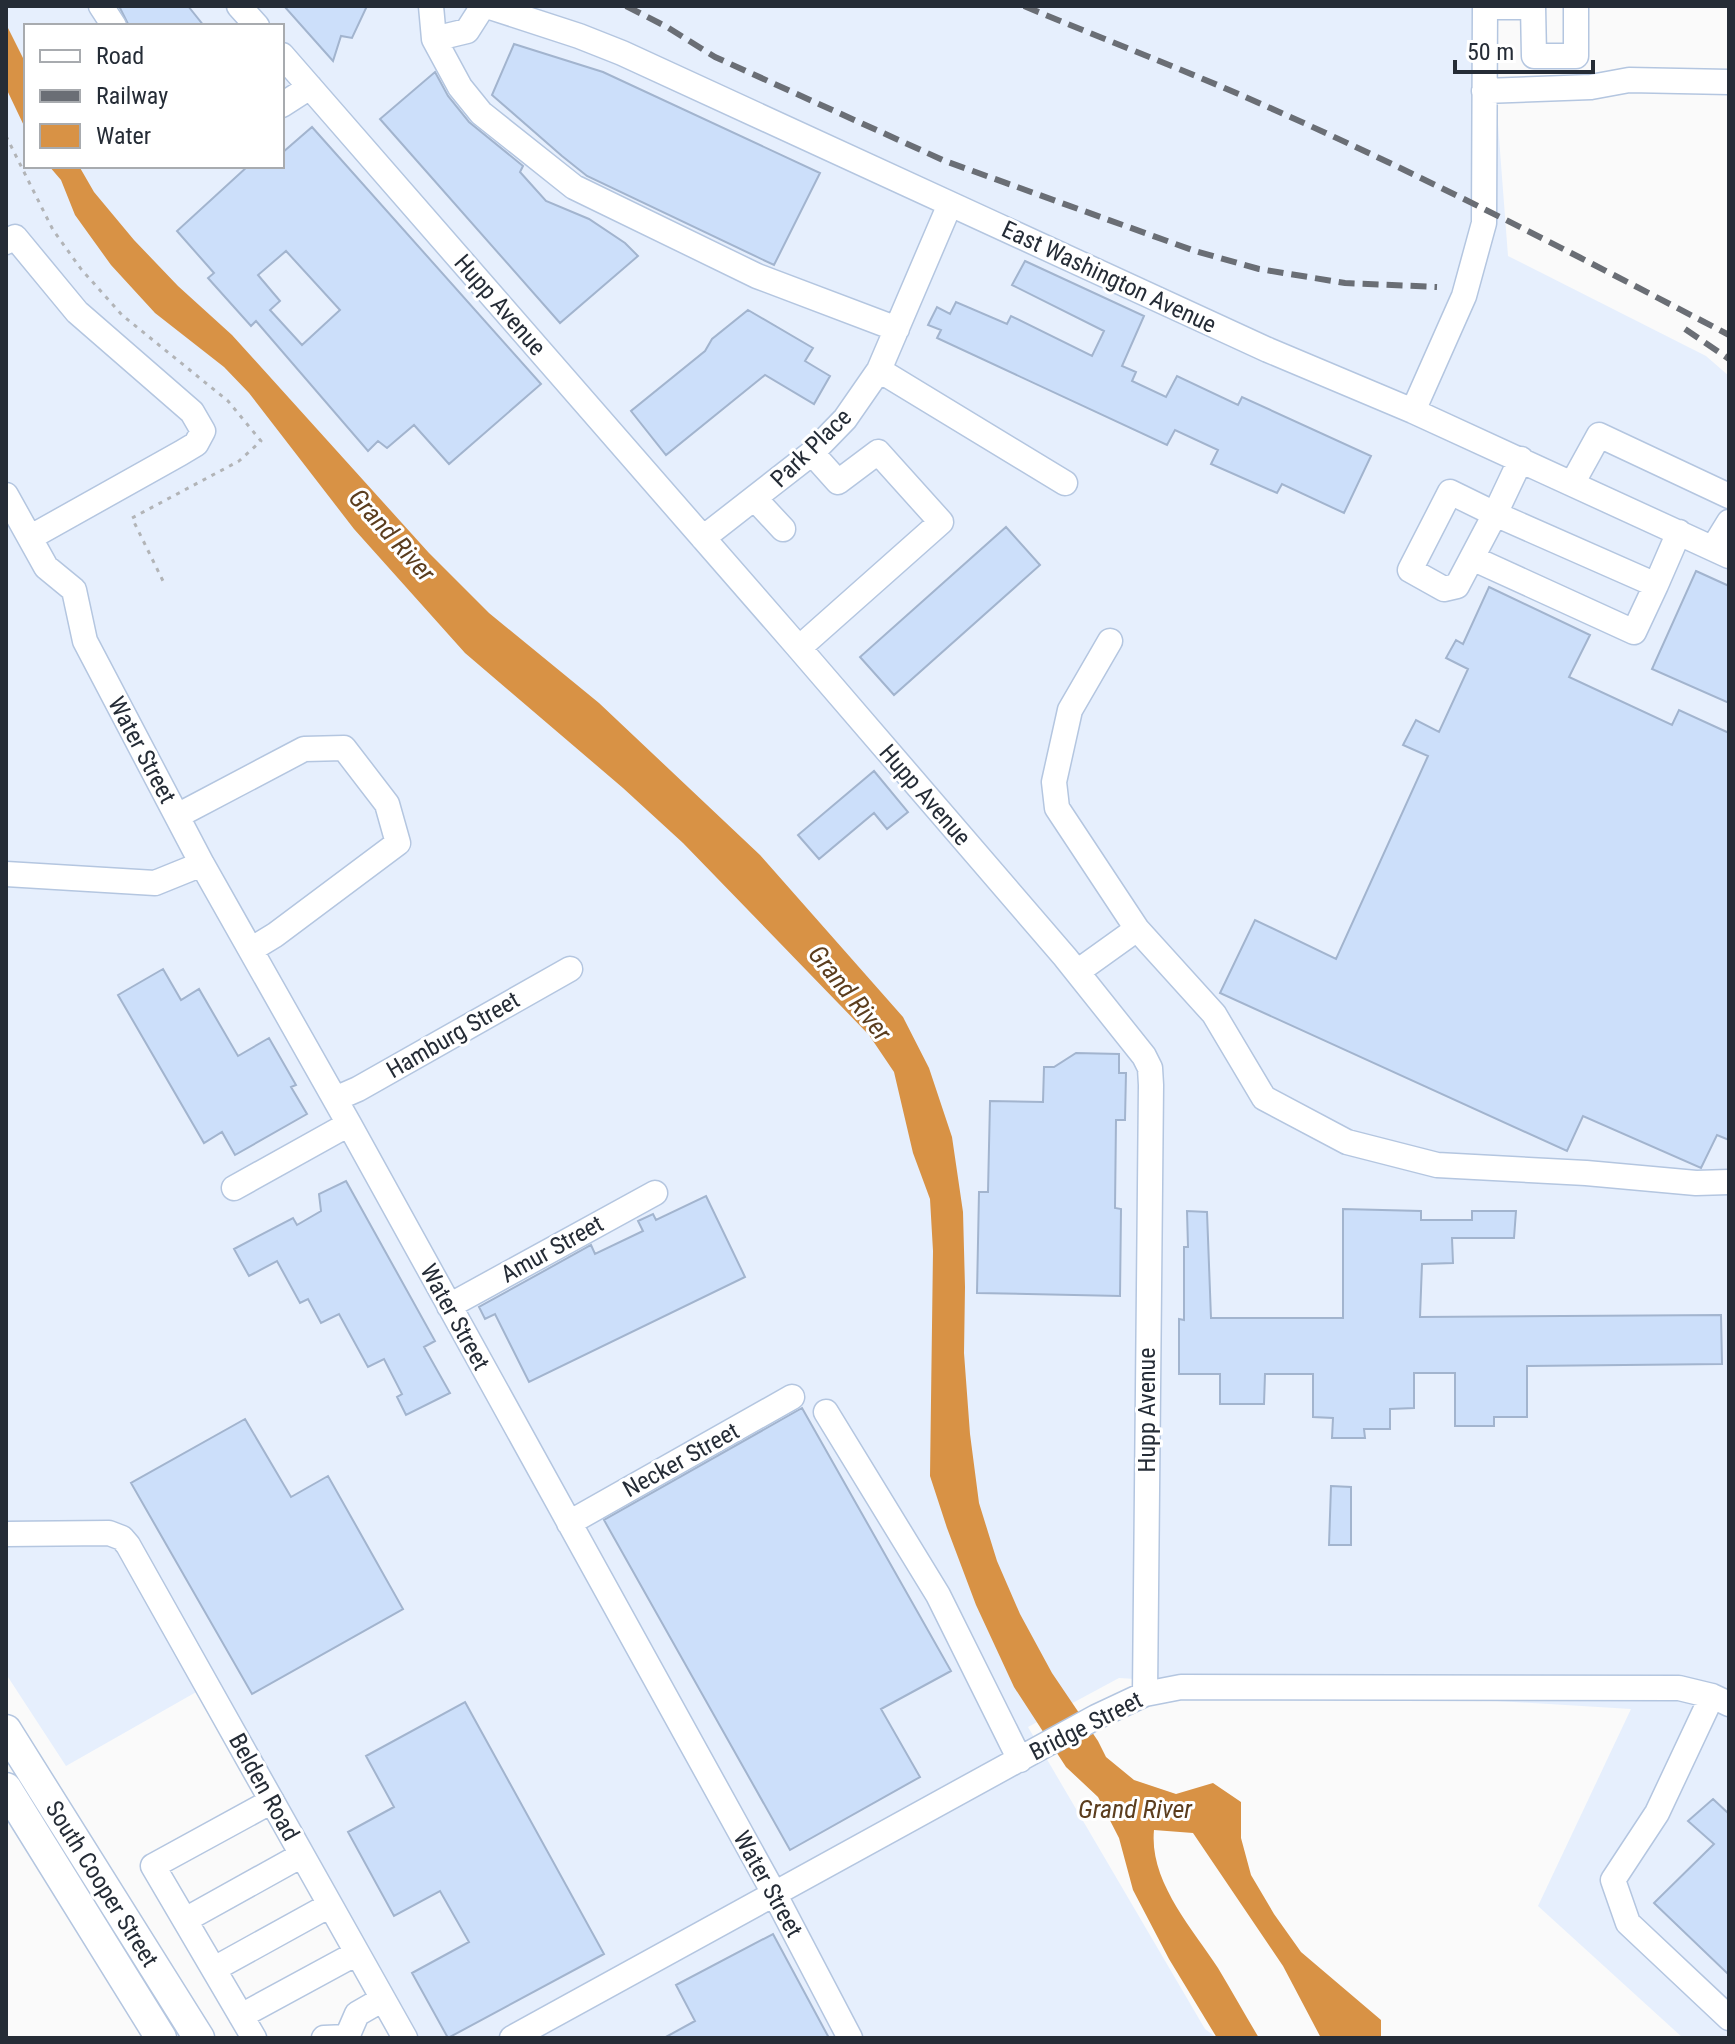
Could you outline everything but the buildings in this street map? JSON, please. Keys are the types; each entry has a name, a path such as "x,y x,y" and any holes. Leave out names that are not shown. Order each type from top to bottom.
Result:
{"main road":[{"name":"South Cooper Street","path":"6,1730 199,2038"},
{"name":"South Cooper Street","path":"6,1788 161,2038"}],"street":[{"path":"101,6 113,24"},
{"path":"239,6 255,24"},
{"path":"431,6 434,39 460,87 481,113 574,187 757,276 897,329"},
{"path":"434,39 467,31 485,6"},
{"name":"East Washington Avenue","path":"485,6 622,53 1268,350 1521,459 1721,552"},
{"path":"1413,411 1464,296 1484,223 1485,6 1533,7 1534,56 1576,56 1576,6"},
{"name":"Hupp Avenue","path":"284,57 1077,972 1136,1045 1150,1068 1145,1694"},
{"path":"1484,91 1591,87 1629,80 1729,82"},
{"path":"284,104 310,87"},
{"name":"Park Place","path":"703,538 756,500 812,453 845,419 879,370 950,204"},
{"path":"6,242 15,237 77,312 192,412 200,421 203,431 196,444 31,537 6,495"},
{"path":"879,370 1065,483"},
{"path":"1572,484 1599,435 1729,496"},
{"path":"799,648 941,522 878,452 838,482 812,453"},
{"path":"1521,459 1495,514 1457,586 1444,589 1410,570 1450,492 1495,514 1656,585"},
{"path":"756,500 783,529"},
{"path":"1721,552 1729,522"},
{"path":"1472,558 1634,632 1679,532"},
{"name":"Water Street","path":"31,537 46,567 74,590 85,641 202,864 252,949 775,1895 850,2038"},
{"path":"1110,641 1070,710 1054,782 1057,808 1137,929 1214,1014 1264,1098 1347,1142 1437,1165 1696,1183 1729,1182"},
{"path":"177,816 304,749 344,748 387,804 398,843 252,949"},
{"path":"6,874 155,883 202,864"},
{"path":"1077,972 1137,929"},
{"name":"Hamburg Street","path":"335,1099 570,969"},
{"path":"234,1188 349,1124"},
{"name":"Amur Street","path":"449,1306 655,1193"},
{"name":"Necker Street","path":"569,1523 792,1397"},
{"path":"826,1412 938,1595 1026,1756"},
{"name":"Belden Road","path":"6,1534 99,1532 122,1538 128,1545 405,2038"},
{"name":"Bridge Street","path":"512,2038 1096,1717 1145,1694 1181,1687 1679,1688 1720,1700"},
{"path":"1720,1700 1657,1813 1613,1880 1628,1923 1729,2018"},
{"path":"254,2038 153,1866 272,1801"},
{"path":"185,1920 302,1855"},
{"path":"214,1969 330,1905"},
{"path":"241,2016 357,1953"},
{"path":"324,2038 347,2037 357,2014 383,1999"}],"shaded area":[{"path":"6,6 1489,6 1508,256 1706,356 1729,376 1729,2038 1683,2038 1538,1906 1631,1709 1119,1678 1028,1727 1205,2029 1217,2038 392,2038 198,1691 66,1766 6,1674"}],"water":[{"path":"6,24 24,60 24,126 6,88"},
{"name":"Grand River","path":"51,168 80,168 94,192 134,240 178,286 232,335 429,553 489,613 599,703 760,855 903,1017 929,1068 952,1137 963,1212 964,1353 979,1503 997,1561 1020,1614 1052,1673 1106,1757 1134,1780 1176,1794 1213,1783 1241,1802 1241,1838 1251,1875 1274,1914 1301,1952 1381,2020 1381,2038 1321,2038 1283,1966 1193,1833 1154,1830 1154,1849 1165,1886 1259,2038 1217,2038 1169,1959 1133,1890 1119,1838 1098,1797 1066,1767 1014,1687 976,1605 930,1476 933,1251 930,1199 913,1153 894,1072 869,1035 683,843 465,653 354,529 249,393 224,367 155,313 111,265 75,215 61,180"}],"railway":[{"path":"626,6 715,57 945,161 1195,251 1259,269 1345,283 1437,287"},
{"path":"1024,6 1214,83 1334,137 1504,219 1729,335"},
{"path":"1685,329 1729,359"}]}
